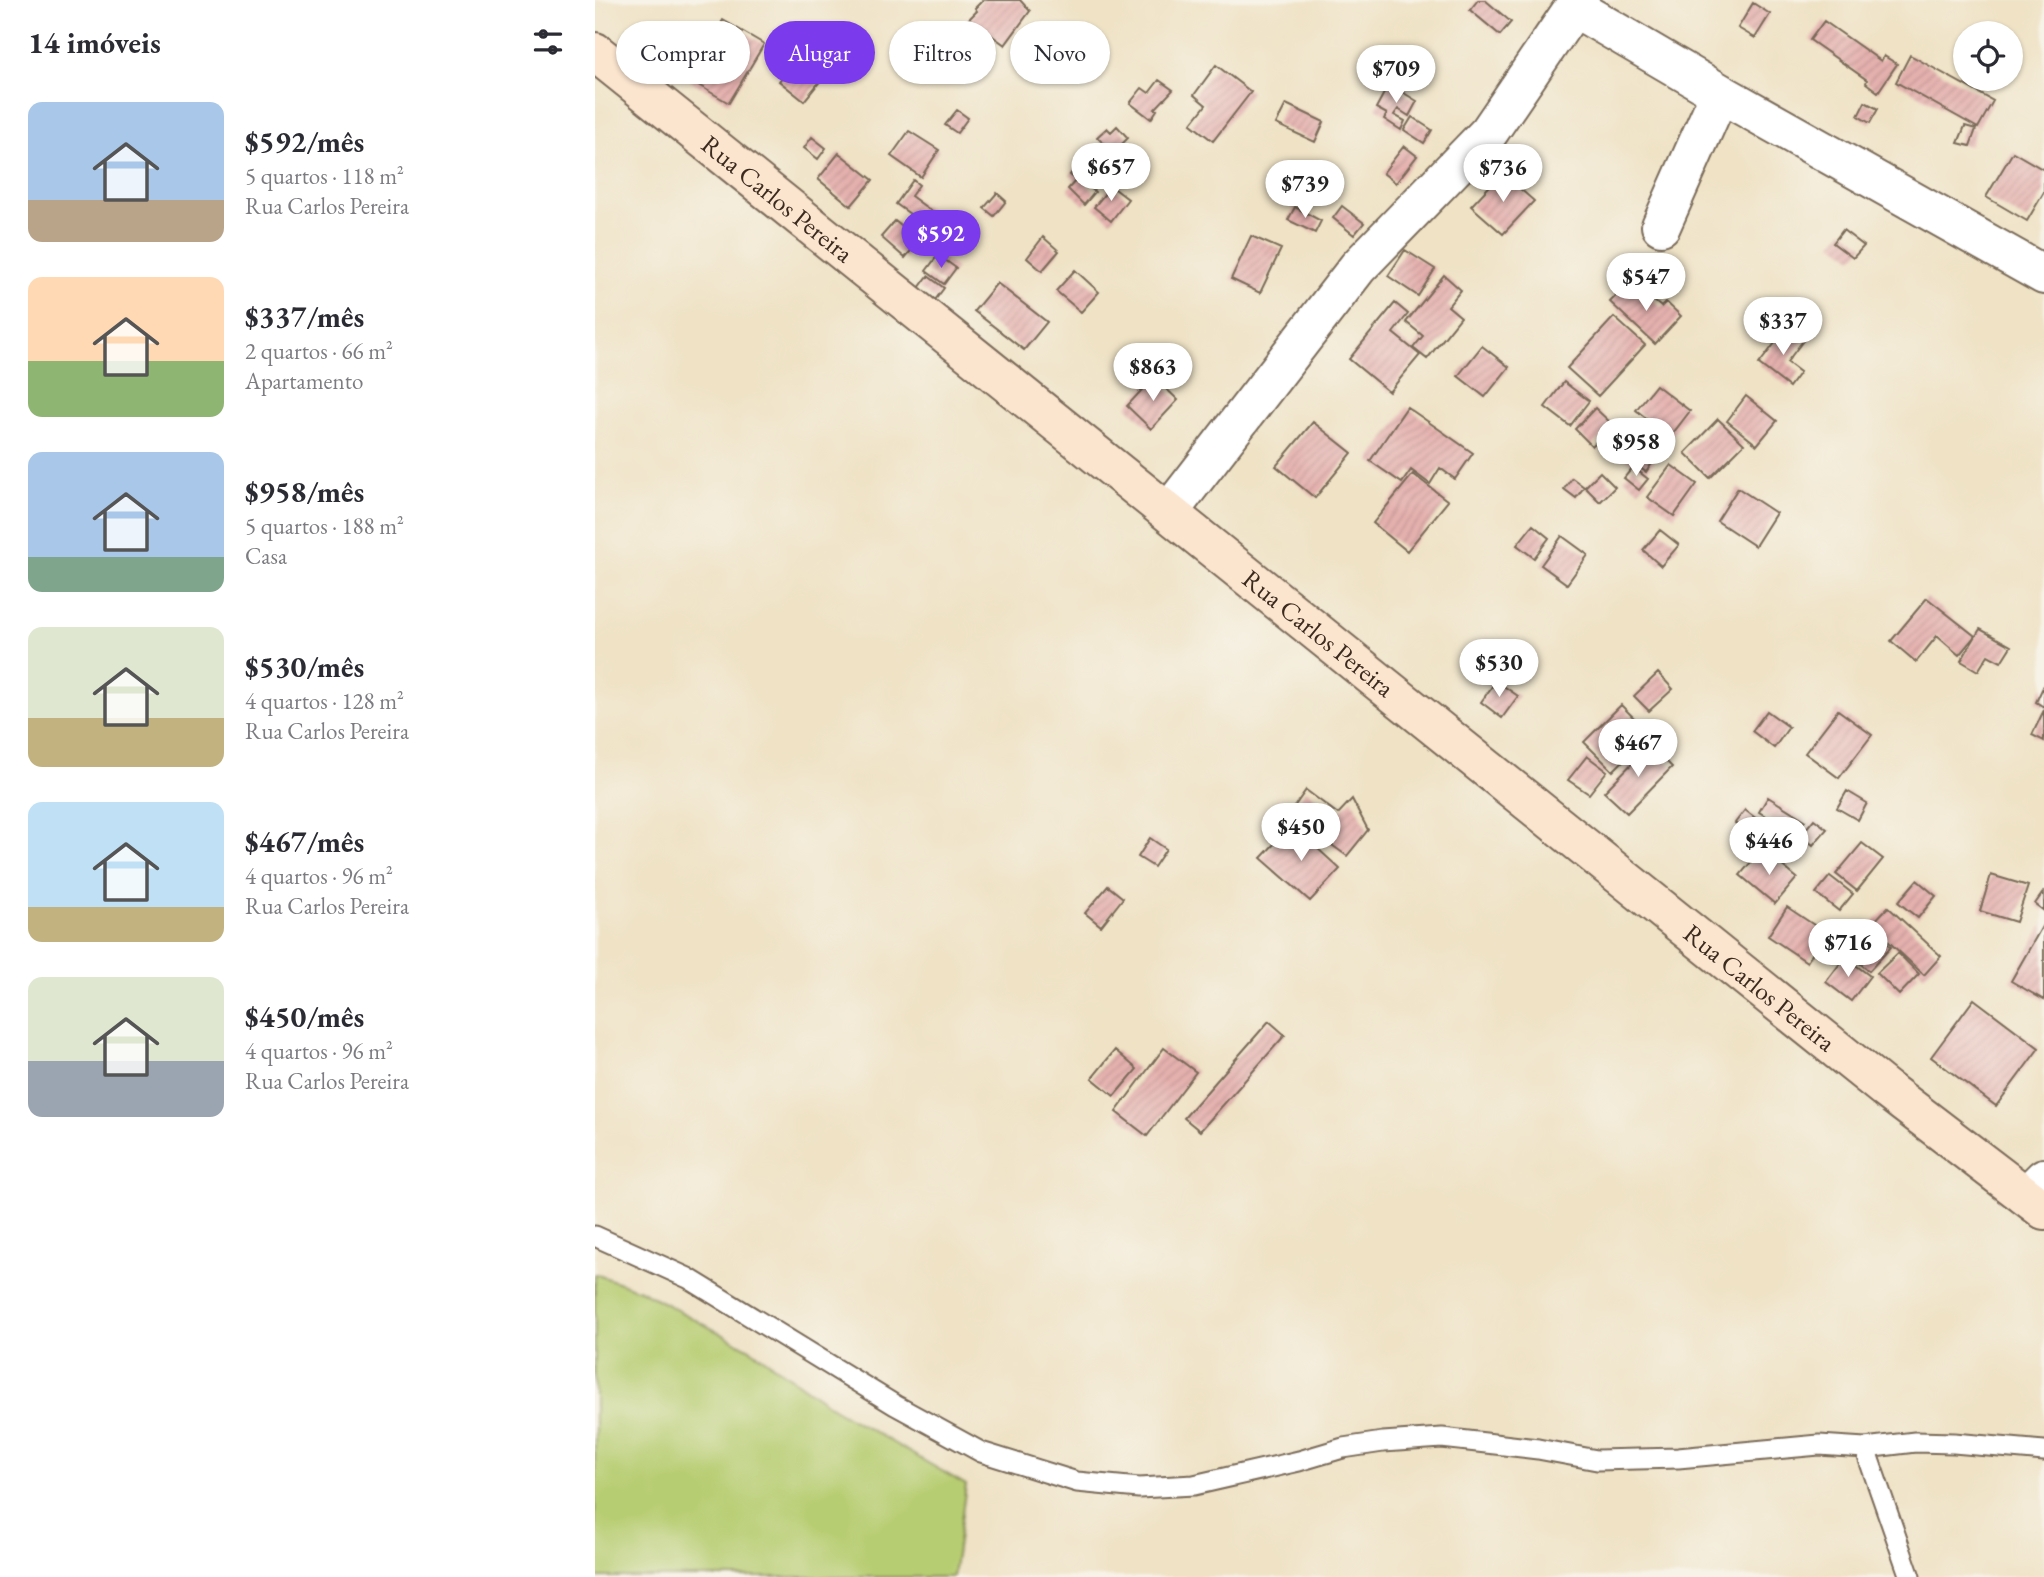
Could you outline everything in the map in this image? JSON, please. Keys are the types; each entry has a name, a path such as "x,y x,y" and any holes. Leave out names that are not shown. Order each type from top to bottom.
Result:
{"main road":[{"name":"Rua Carlos Pereira","path":"595,52 1887,1090 2038,1195"}],"street":[{"path":"1169,512 1358,267 1489,132 1577,4 1720,93 2044,275"},
{"path":"1661,226 1720,93"}],"lane":[{"path":"595,1236 688,1278 895,1405 981,1452 1077,1482 1139,1488 1194,1485 1343,1448 1442,1438 1538,1448 1597,1460 1678,1458 1819,1445 1865,1448 1915,1442 2044,1451"},
{"path":"1865,1448 1910,1577"}],"green space":[{"path":"595,1274 640,1290 752,1350 838,1411 966,1485 953,1577 595,1577"}],"building":[{"path":"983,0 1020,0 1030,11 1023,21 1010,21 1010,38 1005,45 996,38 996,21 969,19 977,11 975,8"},
{"path":"1478,0 1485,0 1511,22 1500,35 1470,10"},
{"path":"1753,3 1770,14 1755,38 1738,28"},
{"path":"1824,21 1881,61 1884,56 1897,64 1878,92 1866,83 1867,80 1810,40"},
{"path":"750,36 764,44 750,68"},
{"path":"1910,55 1953,79 1953,91 1975,91 1993,101 1978,128 1896,82"},
{"path":"1216,65 1251,92 1213,141 1191,124 1206,105 1194,95"},
{"path":"1159,80 1173,90 1155,109 1157,110 1151,119 1130,103 1142,88 1149,93"},
{"path":"697,84 740,84 729,103"},
{"path":"783,84 818,84 804,101"},
{"path":"1389,84 1417,101 1409,116 1398,109 1394,115 1405,121 1401,130 1384,119 1387,114 1376,108"},
{"path":"1865,102 1878,109 1870,123 1858,116"},
{"path":"1286,104 1324,122 1315,142 1276,124"},
{"path":"957,110 968,118 957,133 945,125"},
{"path":"1412,117 1432,130 1424,143 1404,130"},
{"path":"1117,126 1128,138 1113,153 1097,137 1107,128 1111,132"},
{"path":"1965,126 1976,129 1970,146 1958,143"},
{"path":"909,131 939,150 921,177 891,156"},
{"path":"812,137 826,148 818,159 804,148"},
{"path":"1404,146 1417,156 1396,183 1383,173"},
{"path":"2013,152 2044,170 2044,192 2027,221 1986,197"},
{"path":"839,153 873,180 851,206 818,179"},
{"path":"1083,160 1097,173 1087,185 1095,192 1084,205 1068,189 1076,180 1070,175"},
{"path":"1502,173 1534,201 1503,234 1471,206"},
{"path":"913,180 919,185 911,196 938,216 930,228 896,204"},
{"path":"1111,186 1128,199 1111,221 1094,207"},
{"path":"997,193 1006,201 994,216 984,208"},
{"path":"1342,206 1364,223 1354,235 1333,218"},
{"path":"1295,207 1321,221 1315,233 1288,220"},
{"path":"895,221 919,241 905,258 881,237"},
{"path":"1843,230 1864,246 1853,258 1833,243"},
{"path":"1251,236 1281,249 1260,293 1231,279"},
{"path":"1043,237 1059,251 1042,271 1027,258"},
{"path":"1405,250 1435,269 1418,296 1388,276"},
{"path":"938,255 956,268 944,284 926,271"},
{"path":"1075,270 1099,292 1081,312 1056,291"},
{"path":"1444,275 1461,290 1448,306 1461,317 1427,359 1413,348 1423,336 1406,322"},
{"path":"928,276 944,288 935,300 919,288"},
{"path":"997,283 1047,322 1024,350 974,311"},
{"path":"1626,285 1640,298 1645,293 1661,307 1666,302 1681,316 1655,344 1610,302"},
{"path":"1395,303 1408,314 1393,333 1420,355 1389,392 1349,359"},
{"path":"1614,317 1645,345 1598,396 1567,368"},
{"path":"1788,326 1805,338 1787,362 1800,372 1789,387 1759,364"},
{"path":"1482,346 1509,367 1485,397 1458,376"},
{"path":"1154,377 1178,400 1151,429 1127,406"},
{"path":"1564,382 1589,401 1570,426 1545,407"},
{"path":"1656,385 1690,411 1670,437 1636,410"},
{"path":"1746,396 1777,421 1757,445 1727,421"},
{"path":"1407,407 1473,453 1455,479 1440,468 1430,484 1411,470 1402,483 1370,461"},
{"path":"1595,408 1613,425 1592,446 1575,429"},
{"path":"1718,419 1744,444 1710,478 1685,453"},
{"path":"1633,420 1666,443 1646,472 1613,449"},
{"path":"1313,422 1352,453 1315,498 1276,466"},
{"path":"1671,465 1697,484 1674,516 1647,497"},
{"path":"1633,467 1648,479 1639,490 1624,478"},
{"path":"1600,472 1615,487 1600,502 1585,487"},
{"path":"1413,474 1448,501 1407,551 1373,523"},
{"path":"1572,478 1584,487 1576,498 1564,489"},
{"path":"1738,488 1776,513 1755,546 1717,521"},
{"path":"1533,525 1549,538 1534,558 1517,545"},
{"path":"1660,530 1679,545 1661,566 1643,550"},
{"path":"1562,536 1588,555 1567,584 1541,565"},
{"path":"1927,598 1975,636 1959,655 1937,636 1916,662 1891,641"},
{"path":"1980,629 2011,646 2001,662 1988,655 1978,671 1961,661"},
{"path":"1658,673 1673,689 1649,711 1634,696"},
{"path":"1496,681 1518,696 1502,718 1481,702"},
{"path":"2044,685 2044,707 2036,702"},
{"path":"1621,705 1650,734 1613,771 1584,742"},
{"path":"1838,710 1872,735 1839,778 1805,753"},
{"path":"2044,710 2044,741 2032,735"},
{"path":"1767,711 1789,727 1774,748 1752,731"},
{"path":"1650,745 1672,767 1627,813 1604,792"},
{"path":"1587,756 1607,771 1589,794 1568,780"},
{"path":"1306,790 1338,814 1352,799 1368,830 1347,856 1289,814"},
{"path":"1847,791 1867,803 1858,820 1837,808"},
{"path":"1768,797 1805,820 1796,835 1759,812"},
{"path":"1745,810 1776,834 1765,847 1735,823"},
{"path":"1814,819 1827,829 1813,845 1801,835"},
{"path":"1292,825 1340,869 1310,901 1261,858"},
{"path":"1150,838 1166,849 1154,867 1138,857"},
{"path":"1862,843 1883,859 1857,891 1836,874"},
{"path":"1762,849 1797,878 1775,904 1740,875"},
{"path":"1991,875 2028,886 2016,922 1980,911"},
{"path":"1830,876 1853,894 1839,911 1816,893"},
{"path":"1917,880 1936,896 1918,918 1898,902"},
{"path":"1108,886 1123,898 1101,926 1085,913"},
{"path":"2044,891 2044,911 2035,904"},
{"path":"1787,907 1826,933 1807,962 1768,936"},
{"path":"1888,907 1941,956 1924,975 1871,925"},
{"path":"2044,923 2044,1000 2011,981"},
{"path":"1869,928 1891,947 1869,971 1847,952"},
{"path":"1898,953 1919,974 1899,995 1877,973"},
{"path":"1845,957 1870,976 1851,1001 1826,982"},
{"path":"1974,999 2039,1048 1996,1106 1931,1057"},
{"path":"1269,1021 1285,1035 1200,1131 1184,1118"},
{"path":"1164,1048 1196,1072 1147,1136 1116,1112"},
{"path":"1115,1050 1137,1069 1114,1096 1092,1078"}]}
